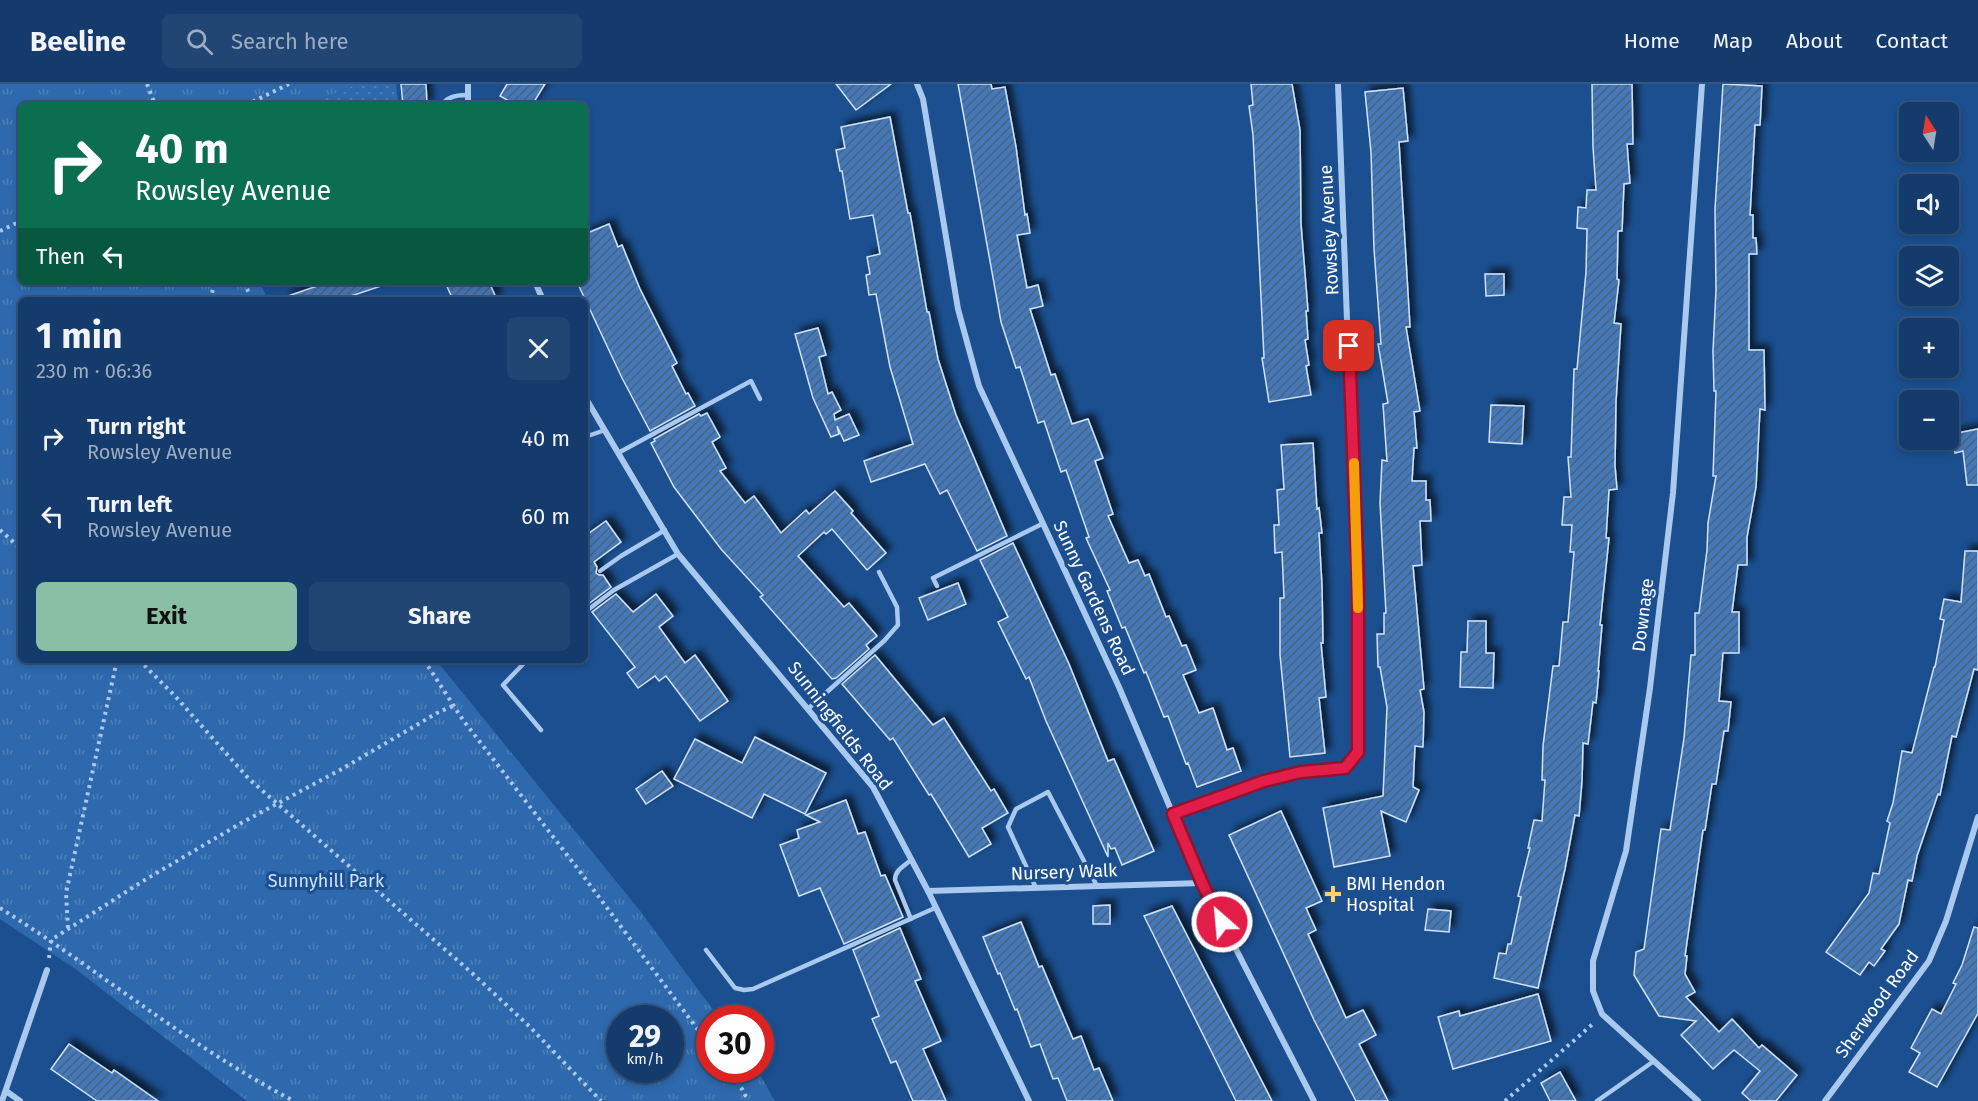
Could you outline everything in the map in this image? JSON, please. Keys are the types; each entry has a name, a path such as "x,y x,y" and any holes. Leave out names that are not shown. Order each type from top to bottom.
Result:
{"street":[{"path":"468,84 468,102"},
{"name":"Sunny Gardens Road","path":"917,84 923,99 958,309 979,386 1114,677 1202,883 1314,1101"},
{"name":"Rowsley Avenue","path":"1173,814 1264,781 1301,772 1345,768 1358,752 1358,582 1338,84"},
{"name":"Downage","path":"1698,1101 1602,1014 1593,991 1593,961 1626,851 1674,494 1702,84"},
{"name":"Sunningfields Road","path":"588,402 678,554 873,787 928,891 1029,1101"},
{"name":"Sherwood Road","path":"1825,1101 1929,961 1946,921 1978,817"},
{"name":"Nursery Walk","path":"928,891 1202,883"},
{"path":"2,1101 47,970"},
{"path":"6,1091 20,1101"}],"lane":[{"path":"444,102 457,95 467,94"},
{"path":"618,453 751,381 760,399"},
{"path":"588,436 605,430"},
{"path":"937,586 933,578 1042,524"},
{"path":"600,571 665,530"},
{"path":"588,610 614,590 678,554"},
{"path":"809,708 884,641 898,625 897,607 879,572"},
{"path":"524,663 503,685 541,730"},
{"path":"1036,888 1008,826 1016,809 1048,792 1098,886"},
{"path":"911,860 897,871 895,880 911,919"},
{"path":"706,950 735,988 744,990 763,984 935,908"},
{"path":"1597,1101 1654,1061"}],"path":[{"path":"147,84 154,102"},
{"path":"252,102 289,84"},
{"path":"0,231 18,222"},
{"path":"0,530 18,546"},
{"path":"68,929 66,893 116,663"},
{"path":"141,663 175,696 249,779 472,973 529,1026 601,1101"},
{"path":"426,663 463,720 696,1027"},
{"path":"51,940 143,881 437,713 455,705"},
{"path":"0,908 51,940 210,1050 294,1101"},
{"path":"1505,1101 1584,1033"},
{"path":"737,1083 748,1101"}],"green space":[{"name":"Sunnyhill Park","path":"0,84 358,84 314,102 18,102 18,285 261,285 267,297 18,297 18,663 438,663 641,912 709,1005 696,1005 696,1083 765,1083 775,1101 247,1101 74,968 0,919"},
{"path":"358,84 396,84 398,102 314,102"}],"building":[{"path":"401,84 426,84 427,102 403,102"},
{"path":"507,84 545,84 534,102 511,102 500,96"},
{"path":"836,84 891,84 856,110"},
{"path":"958,84 991,84 992,89 1005,87 1025,215 1027,214 1030,233 1017,235 1027,288 1038,285 1043,306 1030,309 1051,375 1055,374 1072,424 1088,419 1103,458 1095,461 1113,514 1108,516 1129,563 1138,560 1145,576 1149,574 1166,617 1169,616 1182,646 1186,645 1196,670 1183,675 1199,713 1213,708 1227,750 1233,748 1241,771 1197,787 1168,716 1164,717 1125,627 1122,628 1107,591 1110,590 1086,538 1089,537 1066,470 1061,472 1044,421 1038,423 1020,367 1016,368 1001,322"},
{"path":"1251,84 1292,84 1300,130 1301,224 1308,311 1306,311 1308,339 1305,340 1309,365 1306,366 1311,395 1269,402 1262,358 1264,358 1253,135 1249,106 1253,105"},
{"path":"1592,84 1632,84 1633,144 1627,144 1630,183 1624,184 1622,231 1618,231 1617,279 1619,280 1614,323 1621,324 1616,401 1617,489 1609,490 1606,538 1609,538 1600,625 1602,625 1599,671 1596,703 1593,702 1588,744 1583,743 1579,816 1575,815 1538,988 1494,978 1499,953 1506,954 1508,944 1511,944 1521,897 1518,896 1530,848 1528,848 1534,820 1542,821 1545,780 1542,780 1543,746 1553,666 1559,666 1563,622 1568,622 1574,552 1570,552 1572,525 1562,525 1564,497 1571,497 1568,457 1571,457 1574,369 1577,369 1586,272 1587,229 1577,228 1578,207 1586,208 1587,190 1596,190"},
{"path":"1723,84 1762,86 1760,125 1755,125 1750,215 1753,215 1753,238 1756,238 1757,254 1749,254 1749,350 1764,350 1765,410 1760,409 1756,487 1747,537 1747,565 1738,565 1732,612 1739,612 1739,653 1723,653 1719,701 1731,702 1728,731 1724,731 1716,784 1712,784 1705,830 1703,830 1685,956 1687,956 1685,974 1695,992 1686,997 1719,1032 1732,1019 1759,1048 1762,1045 1797,1075 1776,1101 1751,1101 1742,1093 1760,1071 1734,1050 1713,1069 1681,1035 1696,1021 1659,1016 1634,975 1636,952 1644,949 1661,829 1670,830 1684,738 1691,655 1695,655 1695,613 1699,613 1708,523 1716,476 1713,476 1716,391 1714,391 1713,351 1716,290 1715,209"},
{"path":"1403,88 1408,141 1399,142 1410,327 1406,327 1420,411 1414,412 1417,448 1414,448 1412,481 1426,481 1426,500 1430,500 1431,521 1420,521 1422,565 1413,566 1424,689 1420,690 1424,712 1423,747 1415,746 1413,787 1419,790 1406,822 1381,811 1390,856 1334,867 1323,808 1383,796 1387,707 1380,667 1378,667 1377,634 1384,634 1384,613 1386,613 1380,503 1382,460 1387,461 1383,404 1388,403 1378,344 1381,344 1374,249 1371,152 1365,92"},
{"path":"890,117 938,359 956,415 1007,536 977,551 947,490 940,494 925,464 871,482 864,461 913,444 890,367 876,294 869,295 866,275 870,274 867,257 880,254 873,215 850,219 836,150 845,148 841,127"},
{"path":"609,224 618,247 622,245 640,289 677,363 672,366 686,394 688,393 695,406 650,431 588,305 588,297 584,297 578,285 588,285 588,233"},
{"path":"1485,274 1504,274 1504,295 1486,296"},
{"path":"320,285 384,285 348,297 285,297"},
{"path":"446,285 490,285 496,297 452,297"},
{"path":"818,328 826,355 819,357 828,394 832,392 841,410 834,414 835,420 849,414 859,435 844,441 837,426 839,434 831,437 813,398 795,334"},
{"path":"1491,405 1524,406 1522,444 1489,442"},
{"path":"707,413 720,437 712,442 726,468 720,471 745,503 754,496 781,533 806,510 809,514 835,491 886,553 867,570 832,529 826,534 824,532 798,556 844,607 849,603 877,636 866,645 869,649 836,678 832,679 760,597 763,595 721,549 674,487 651,443 655,441 654,439 699,414 701,416"},
{"path":"1978,429 1978,485 1967,485 1963,451 1955,453 1955,450 1959,450 1959,433"},
{"path":"1313,443 1317,509 1319,508 1322,533 1319,533 1322,586 1323,643 1321,643 1326,697 1319,698 1325,753 1290,757 1280,655 1280,598 1284,598 1282,552 1275,553 1274,525 1279,525 1277,490 1284,489 1281,445"},
{"path":"606,521 621,542 594,562 597,567 596,573 603,575 611,587 588,604 588,534"},
{"path":"1013,543 1069,664 1108,761 1114,759 1154,851 1122,865 1115,848 1111,849 1108,843 1108,857 1046,721 1029,677 1026,679 998,622 1008,617 980,560"},
{"path":"1965,551 1978,551 1978,670 1974,669 1956,737 1952,736 1940,795 1938,794 1917,856 1912,881 1908,880 1899,924 1881,949 1885,951 1874,966 1869,962 1860,975 1826,952 1869,893 1873,873 1879,874 1890,823 1887,821 1893,803 1902,751 1912,753 1935,667 1944,620 1940,619 1944,599 1961,602"},
{"path":"958,583 966,604 928,620 919,598"},
{"path":"616,594 633,612 656,594 673,616 659,627 685,663 695,655 728,701 700,721 666,676 659,681 655,676 638,688 627,673 635,667 592,612"},
{"path":"1468,621 1486,621 1486,653 1494,653 1493,688 1460,687 1461,652 1467,652"},
{"path":"875,655 933,725 944,718 991,791 994,789 1008,813 982,828 991,844 969,857 931,794 929,795 893,738 890,740 842,684"},
{"path":"755,737 826,773 805,814 764,794 752,818 674,779 695,739 742,763"},
{"path":"662,771 673,786 646,804 636,789"},
{"path":"846,800 858,834 865,832 881,876 885,875 903,917 844,944 820,888 799,896 780,845 799,838 797,830 820,822 806,815"},
{"path":"1281,811 1322,901 1306,908 1316,930 1308,934 1346,1018 1363,1010 1376,1035 1359,1044 1388,1101 1356,1101 1314,1020 1229,835"},
{"path":"1110,905 1110,924 1093,924 1093,906"},
{"path":"1172,906 1272,1101 1236,1101 1144,916"},
{"path":"1428,909 1451,911 1449,932 1425,930"},
{"path":"1021,922 1039,967 1042,966 1073,1039 1081,1036 1094,1070 1099,1068 1113,1101 1067,1101 1058,1078 1053,1079 1040,1044 1031,1047 1017,1009 1015,1010 983,937"},
{"path":"1974,927 1978,928 1978,1013 1937,1087 1909,1072 1920,1053 1911,1048 1932,1009 1941,1014 1956,984 1953,983 1962,965"},
{"path":"900,928 921,979 915,981 941,1041 923,1049 946,1101 913,1101 896,1061 891,1063 872,1019 879,1016 853,950"},
{"path":"1538,994 1551,1041 1453,1069 1438,1017 1459,1011 1460,1016"},
{"path":"69,1044 112,1073 114,1070 158,1101 97,1101 51,1069"},
{"path":"1560,1072 1576,1101 1550,1101 1541,1083"}],"slow traffic":[{"path":"1354,463 1358,608"}],"place":[{"name":"BMI Hendon Hospital","path":"1333,894"}],"route":[{"path":"1222,922 1202,883 1173,814 1264,781 1301,772 1345,768 1358,752 1358,582 1349,346"}]}
